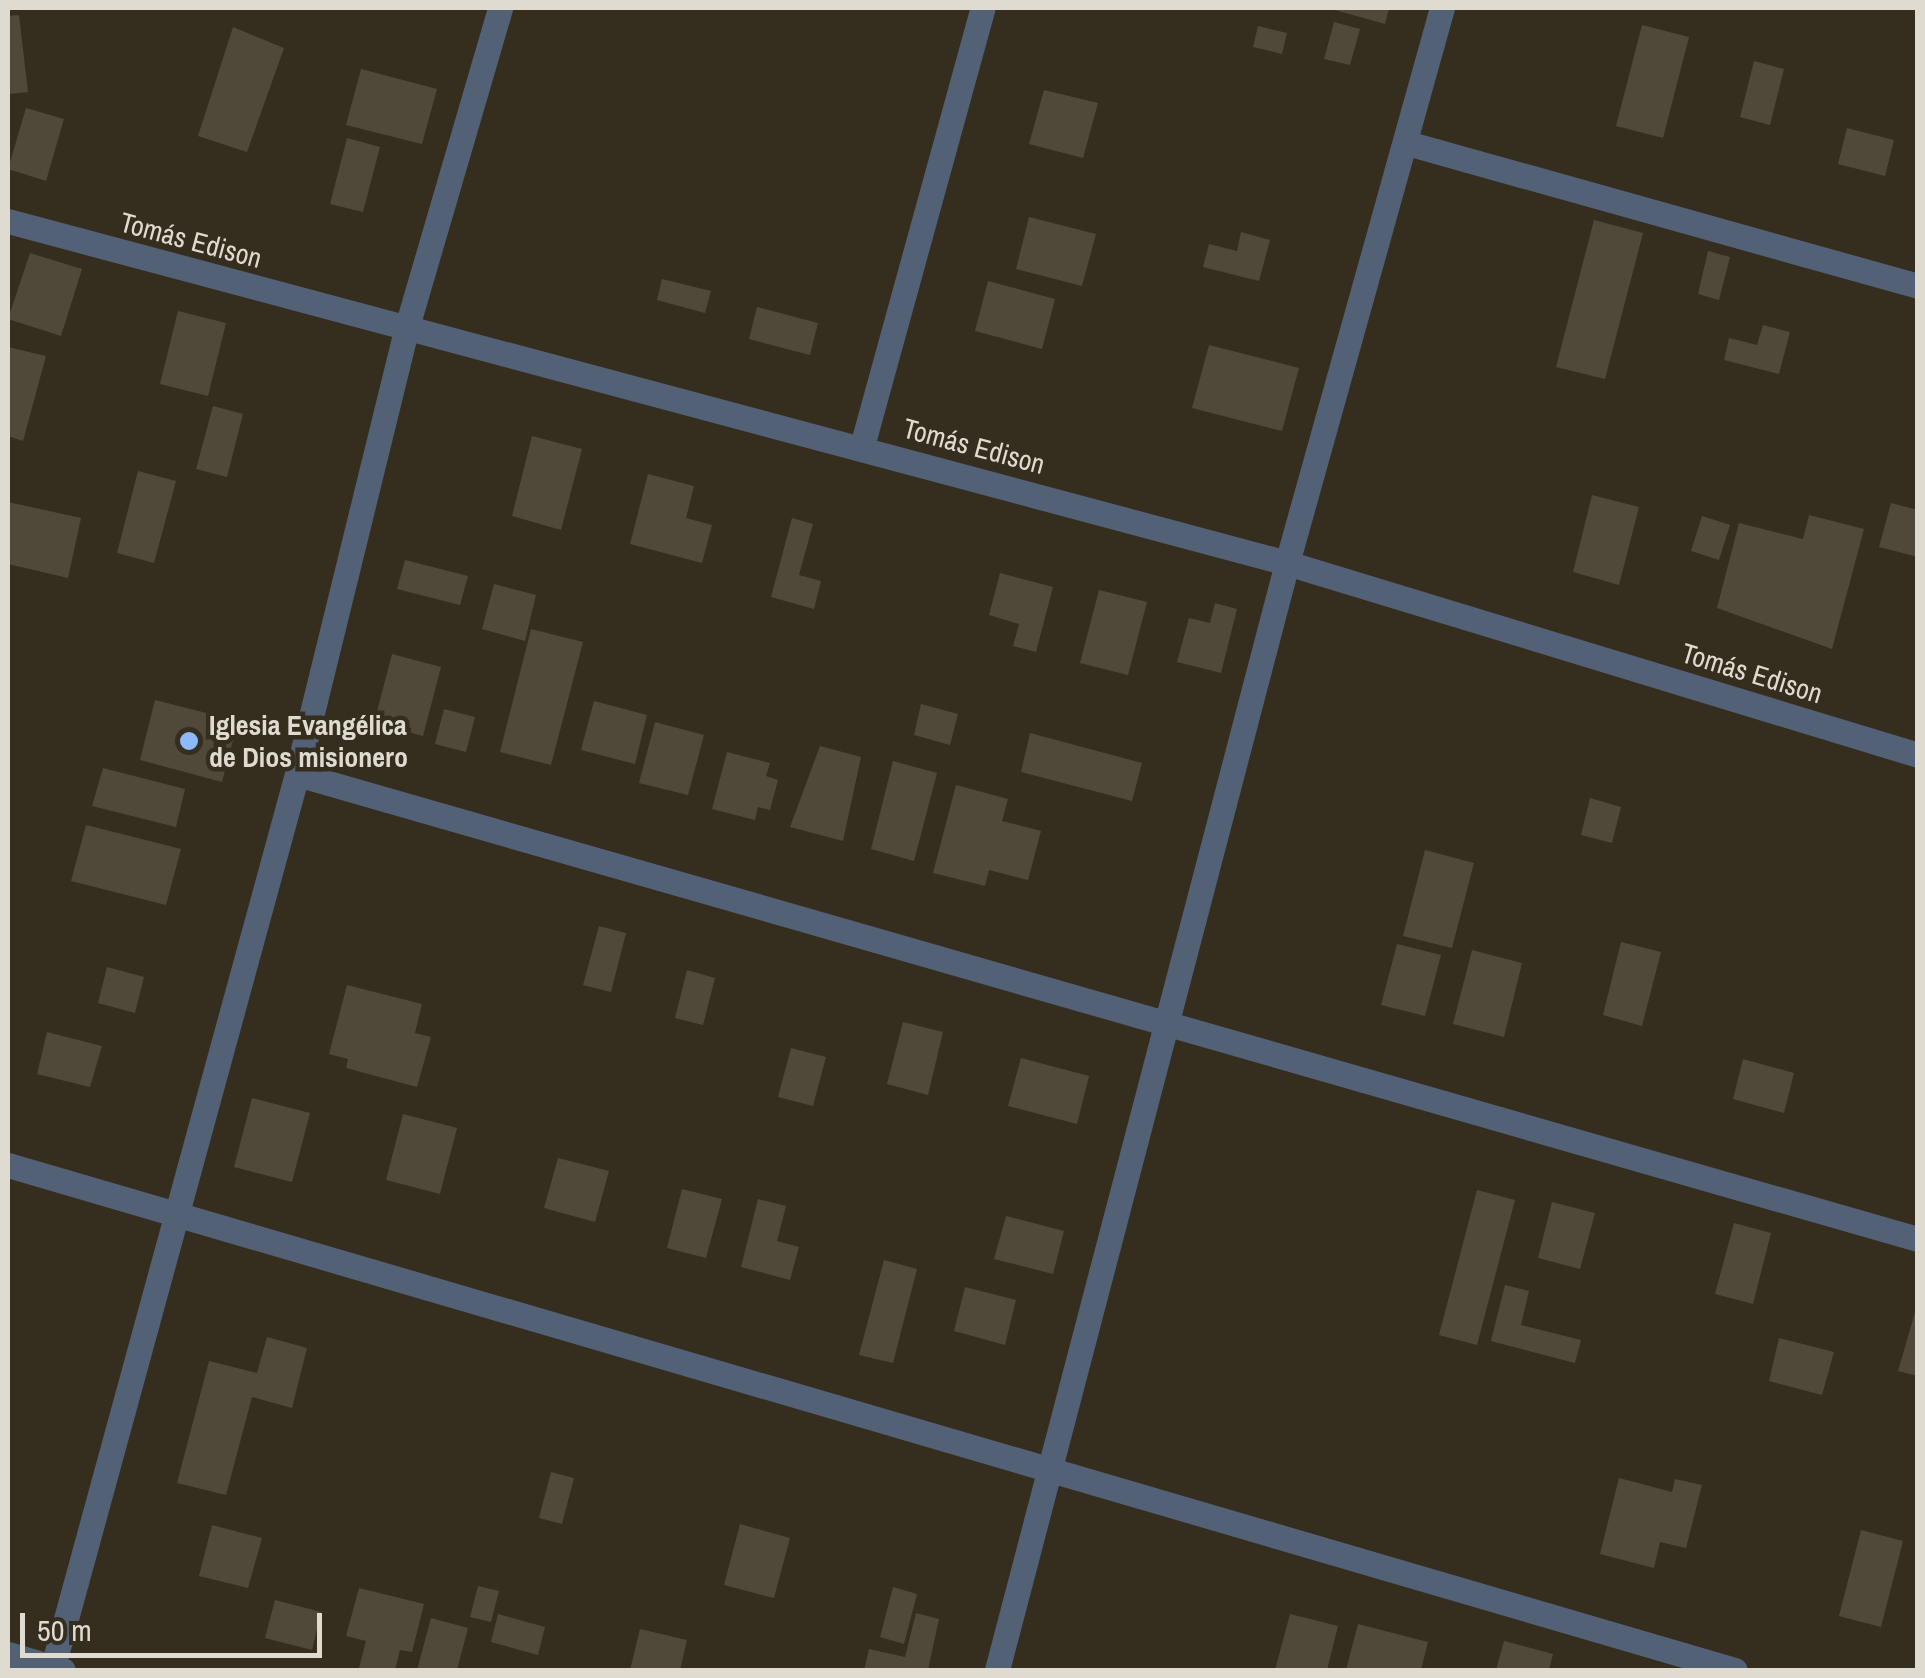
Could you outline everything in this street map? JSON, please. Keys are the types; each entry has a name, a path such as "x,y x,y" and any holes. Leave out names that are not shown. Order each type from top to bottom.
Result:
{"street":[{"path":"8,1654 56,1670 174,1210 297,774 406,330 500,8"},
{"path":"862,446 983,8"},
{"path":"997,1670 1286,563 1442,8"},
{"path":"1407,143 1918,286"},
{"name":"Tomás Edison","path":"8,221 406,330 862,446 1286,563 1918,754"},
{"path":"297,774 1918,1240"},
{"path":"8,1165 174,1210 1736,1670"}],"building":[{"path":"1328,8 1389,8 1385,24"},
{"path":"19,15 28,92 8,94 8,16"},
{"path":"1334,22 1360,29 1350,65 1324,59"},
{"path":"1642,25 1689,37 1663,138 1616,126"},
{"path":"1258,26 1287,33 1282,54 1253,47"},
{"path":"233,27 284,48 247,152 198,136"},
{"path":"1754,61 1784,69 1770,125 1740,117"},
{"path":"361,69 437,89 422,144 346,125"},
{"path":"1044,90 1098,103 1083,158 1029,144"},
{"path":"26,108 64,119 46,181 8,169"},
{"path":"1847,128 1894,140 1885,176 1838,164"},
{"path":"347,138 380,147 363,212 330,204"},
{"path":"1029,217 1096,234 1082,286 1016,269"},
{"path":"1594,220 1643,233 1605,379 1556,367"},
{"path":"1241,232 1270,240 1259,281 1203,267 1209,244 1237,251"},
{"path":"1708,251 1730,257 1719,300 1698,294"},
{"path":"30,253 82,269 61,336 8,319"},
{"path":"662,279 711,291 705,313 657,300"},
{"path":"988,281 1055,299 1042,349 975,331"},
{"path":"757,307 818,323 810,355 749,339"},
{"path":"178,311 226,323 208,396 160,384"},
{"path":"1763,325 1790,332 1779,374 1724,360 1729,338 1757,345"},
{"path":"1209,345 1299,368 1282,431 1192,408"},
{"path":"8,347 46,356 23,441 8,436"},
{"path":"213,406 243,414 227,477 196,469"},
{"path":"532,436 582,449 561,530 512,516"},
{"path":"138,471 176,481 154,563 117,553"},
{"path":"648,474 694,486 686,518 712,525 702,563 630,544"},
{"path":"1592,495 1639,507 1619,585 1573,572"},
{"path":"8,502 81,518 68,578 8,564"},
{"path":"1891,503 1918,510 1918,557 1879,547"},
{"path":"1809,515 1864,529 1832,649 1717,608 1739,523 1803,539"},
{"path":"1702,516 1730,525 1719,560 1691,551"},
{"path":"792,518 813,524 799,575 821,581 814,609 771,597"},
{"path":"405,560 468,576 460,605 397,589"},
{"path":"1000,573 1053,587 1036,652 1013,646 1019,624 989,615"},
{"path":"494,584 536,595 525,641 482,629"},
{"path":"1099,590 1147,602 1128,675 1080,663"},
{"path":"1215,603 1237,609 1221,673 1177,662 1189,618 1210,623"},
{"path":"531,629 583,642 551,765 500,752"},
{"path":"392,654 441,667 423,736 374,723"},
{"name":"Iglesia Evangélica de Dios misionero","path":"155,700 238,721 222,782 140,760"},
{"path":"594,701 647,715 635,764 581,750"},
{"path":"921,704 958,714 950,745 914,735"},
{"path":"444,709 475,717 466,752 435,744"},
{"path":"655,722 704,735 688,795 639,783"},
{"path":"1030,733 1142,763 1132,801 1021,772"},
{"path":"820,746 861,757 843,841 790,827"},
{"path":"727,752 770,763 766,776 778,780 770,810 758,807 755,820 712,809"},
{"path":"893,761 937,773 914,861 871,849"},
{"path":"103,768 185,789 176,827 92,806"},
{"path":"956,785 1008,799 1002,821 1041,831 1028,880 989,870 985,886 933,873"},
{"path":"1590,798 1621,807 1612,843 1581,835"},
{"path":"86,825 181,849 166,905 71,881"},
{"path":"1425,850 1474,863 1452,948 1403,936"},
{"path":"599,926 626,933 611,992 583,985"},
{"path":"1621,942 1661,952 1642,1026 1603,1015"},
{"path":"1397,944 1441,955 1425,1016 1381,1005"},
{"path":"1472,950 1522,963 1504,1037 1453,1024"},
{"path":"107,967 144,977 135,1013 98,1003"},
{"path":"687,970 715,978 703,1025 675,1018"},
{"path":"347,985 422,1004 415,1033 431,1037 417,1087 346,1068 348,1059 329,1054"},
{"path":"903,1022 943,1032 928,1095 887,1084"},
{"path":"47,1032 102,1046 90,1087 37,1074"},
{"path":"791,1048 826,1057 813,1106 778,1097"},
{"path":"1021,1058 1089,1076 1077,1124 1008,1106"},
{"path":"1743,1059 1794,1073 1784,1113 1733,1099"},
{"path":"252,1098 310,1113 292,1182 234,1167"},
{"path":"403,1114 457,1128 440,1194 386,1180"},
{"path":"558,1158 609,1171 595,1222 544,1208"},
{"path":"682,1189 722,1199 706,1258 667,1248"},
{"path":"1477,1190 1515,1200 1477,1345 1439,1335"},
{"path":"758,1199 786,1206 777,1241 799,1247 790,1280 741,1267"},
{"path":"1552,1202 1595,1213 1580,1269 1538,1258"},
{"path":"1006,1216 1064,1231 1053,1274 994,1259"},
{"path":"1734,1223 1771,1233 1753,1304 1715,1294"},
{"path":"884,1260 917,1269 893,1363 859,1355"},
{"path":"1505,1285 1529,1291 1521,1325 1581,1340 1575,1363 1491,1341"},
{"path":"965,1287 1016,1300 1005,1345 954,1331"},
{"path":"1918,1302 1918,1376 1898,1371"},
{"path":"267,1337 307,1348 292,1408 252,1397 226,1495 177,1483 209,1361 257,1373"},
{"path":"1779,1338 1834,1352 1822,1395 1769,1381"},
{"path":"551,1472 574,1478 562,1524 539,1518"},
{"path":"1619,1478 1672,1492 1675,1479 1702,1485 1686,1548 1660,1542 1654,1568 1600,1554"},
{"path":"740,1524 790,1538 774,1598 724,1585"},
{"path":"212,1525 262,1538 248,1588 199,1576"},
{"path":"1861,1530 1903,1541 1881,1627 1839,1616"},
{"path":"478,1586 499,1591 491,1622 470,1617"},
{"path":"893,1587 917,1594 904,1644 880,1637"},
{"path":"359,1588 424,1604 412,1652 400,1650 395,1670 359,1668 366,1641 346,1636"},
{"path":"275,1600 321,1612 312,1650 265,1638"},
{"path":"916,1613 939,1619 928,1670 864,1670 869,1649 905,1657"},
{"path":"498,1614 545,1627 538,1655 491,1642"},
{"path":"1290,1614 1338,1626 1327,1670 1275,1670"},
{"path":"431,1618 468,1628 457,1670 417,1670"},
{"path":"1358,1624 1428,1642 1421,1670 1346,1670"},
{"path":"640,1629 687,1640 680,1670 630,1670"},
{"path":"1504,1641 1553,1654 1549,1670 1496,1670"}],"place":[{"name":"Iglesia Evangélica de Dios misionero","path":"189,741"}]}
